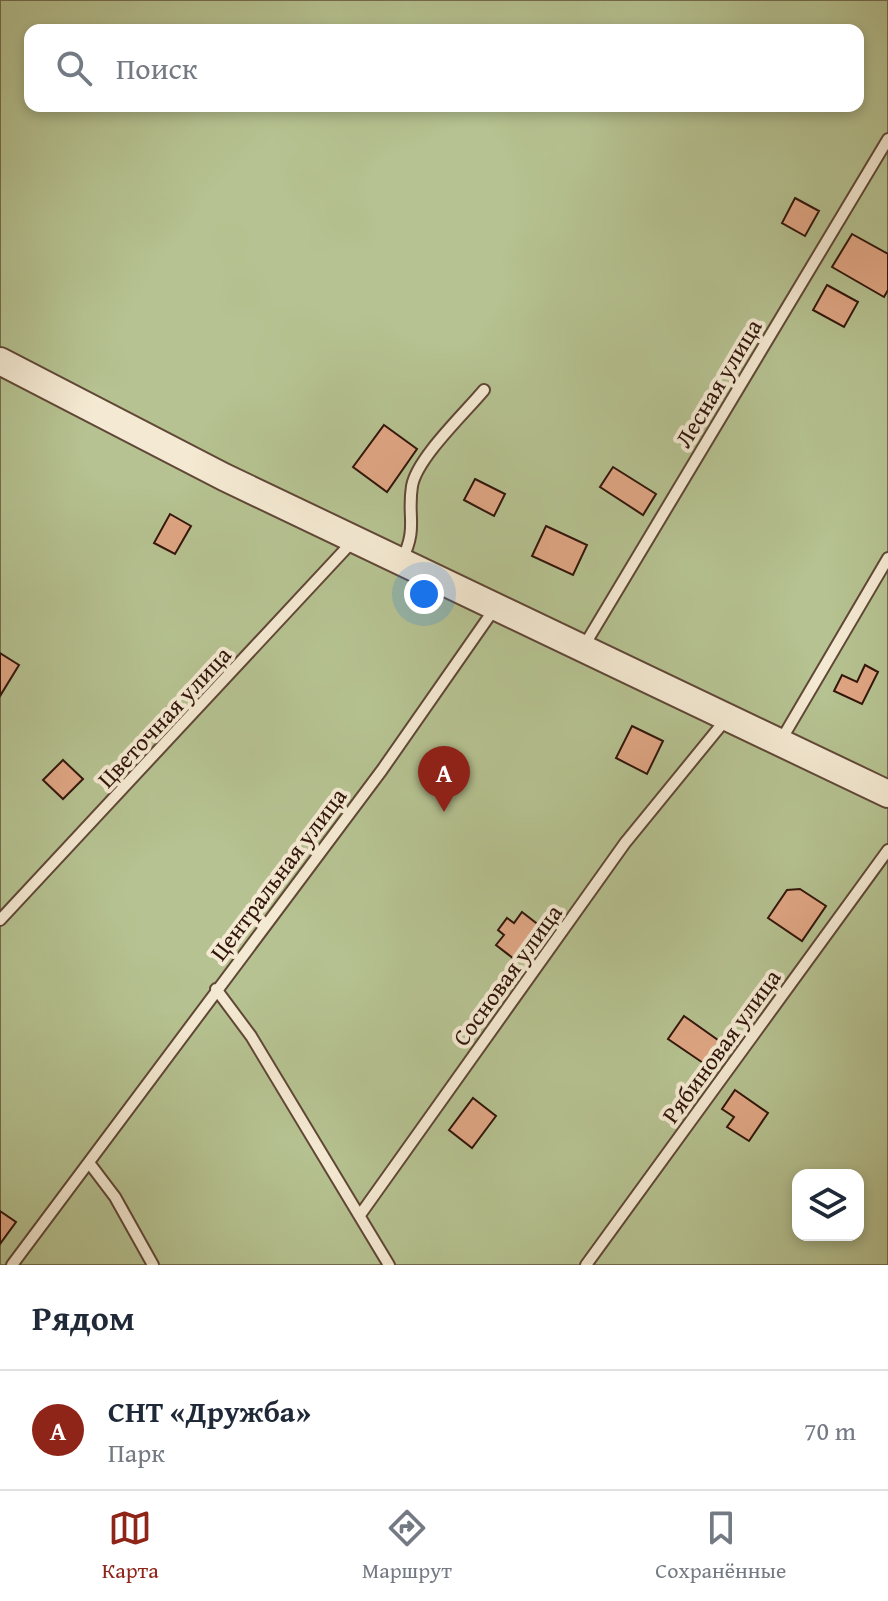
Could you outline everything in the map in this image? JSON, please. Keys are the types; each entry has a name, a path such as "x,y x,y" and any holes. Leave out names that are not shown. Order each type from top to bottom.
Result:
{"street":[{"path":"0,361 355,540 888,794"}],"lane":[{"name":"Лесная улица","path":"583,648 888,139"},
{"path":"401,562 412,539 412,484 420,469 484,390"},
{"name":"Цветочная улица","path":"0,920 355,540"},
{"path":"780,742 888,558"},
{"name":"Центральная улица","path":"12,1265 382,770 496,607"},
{"name":"Сосновая улица","path":"360,1215 625,843 728,718"},
{"name":"Рябиновая улица","path":"586,1265 888,850"},
{"path":"216,989 251,1036 345,1197 360,1215 389,1265"},
{"path":"90,1164 115,1197 153,1265"}],"green space":[{"path":"0,0 888,0 888,1265 0,1265"}],"building":[{"path":"795,198 819,211 805,236 782,223"},
{"path":"852,234 888,254 888,290 884,297 832,267"},
{"path":"827,285 858,302 844,327 813,310"},
{"path":"384,425 417,449 387,492 353,467"},
{"path":"613,467 656,494 643,515 600,487"},
{"path":"475,479 505,494 494,516 464,500"},
{"path":"170,514 191,526 175,554 154,543"},
{"path":"546,526 587,545 573,575 532,556"},
{"path":"0,653 19,665 0,696"},
{"path":"865,665 878,672 862,704 834,691 842,675 857,682"},
{"path":"632,726 663,741 647,774 616,758"},
{"path":"63,760 83,779 63,799 43,780"},
{"path":"800,889 826,906 802,941 768,918 787,890"},
{"path":"522,912 540,926 533,935 539,939 531,950 524,945 514,959 496,945 504,935 498,930 507,918 514,923"},
{"path":"684,1016 725,1045 709,1067 668,1039"},
{"path":"735,1090 768,1113 749,1141 727,1127 734,1117 722,1109"},
{"path":"473,1098 496,1116 472,1148 449,1130"},
{"path":"0,1211 16,1222 0,1244"}],"place":[{"name":"СНТ «Дружба»","path":"444,812"}]}
